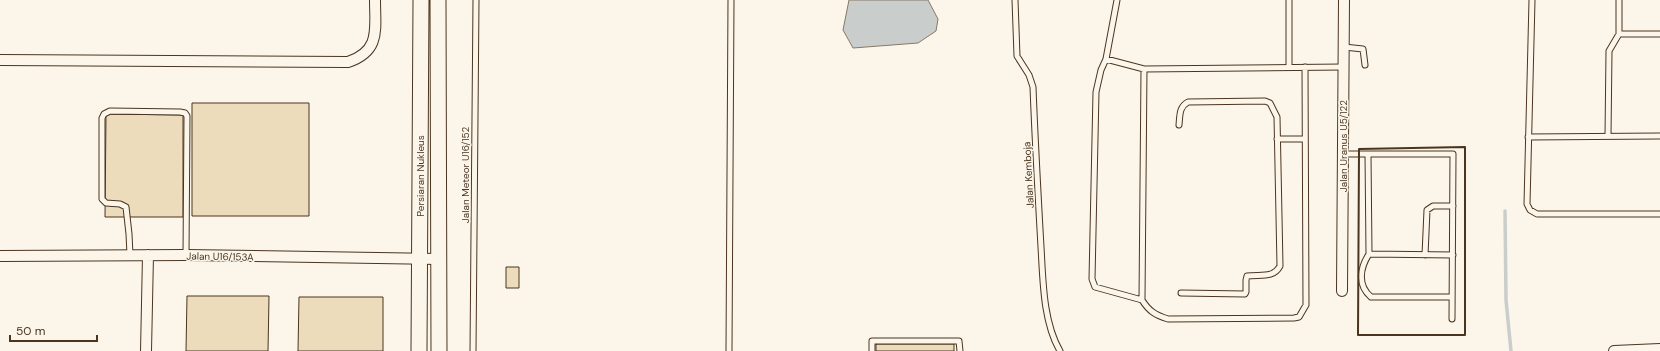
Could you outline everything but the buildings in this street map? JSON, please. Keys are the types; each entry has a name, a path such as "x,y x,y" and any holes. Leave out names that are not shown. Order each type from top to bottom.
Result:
{"street":[{"path":"0,60 348,62 359,58 372,46 375,36 376,0"},
{"name":"Persiaran Nukleus","path":"419,351 421,0"},
{"name":"Persiaran Nukleus","path":"438,0 439,351"},
{"name":"Jalan Uranus U5/122","path":"1342,291 1344,0"},
{"path":"146,351 148,255"},
{"name":"Jalan U16/153A","path":"0,256 186,255 439,259"},
{"path":"1614,351 1660,349"}],"lane":[{"name":"Jalan Meteor U16/152","path":"473,351 476,0"},
{"path":"729,351 731,0"},
{"name":"Jalan Kemboja","path":"1015,0 1018,56 1033,87 1044,288 1051,333 1060,351"},
{"path":"1116,0 1106,59 1101,70 1096,92 1092,279 1095,288 1142,300"},
{"path":"1289,0 1289,67"},
{"path":"1532,0 1528,137 1528,204 1530,210 1537,214 1660,214"},
{"path":"1608,136 1609,51 1619,34 1619,0"},
{"path":"1619,34 1660,34"},
{"path":"1344,47 1363,49 1365,65"},
{"path":"1106,59 1144,69 1344,66"},
{"path":"1144,69 1142,300 1147,309 1157,316 1168,319 1299,317 1306,304 1305,67"},
{"path":"1179,125 1180,109 1182,105 1188,102 1265,101 1270,103 1277,117 1280,266 1271,275 1248,276 1246,280 1245,294 1181,293"},
{"path":"130,255 126,207 120,204 106,203 102,199 102,118 104,114 110,111 180,112 185,113 187,116 186,255"},
{"path":"1528,137 1660,136"},
{"path":"1278,139 1305,138"},
{"path":"1343,154 1453,154 1452,319"},
{"path":"1368,154 1369,254 1363,265 1361,273 1365,292 1371,297 1452,297"},
{"path":"1426,255 1427,210 1433,206 1453,206"},
{"path":"1369,254 1453,255"},
{"path":"872,351 872,340 959,341 960,351"}],"shaded area":[{"path":"849,0 928,0 938,19 936,31 918,43 853,48 843,30"}],"waterway":[{"path":"1505,211 1506,300 1511,351"}],"wall":[{"path":"1465,147 1465,335 1358,335 1359,149 1465,147"}]}
